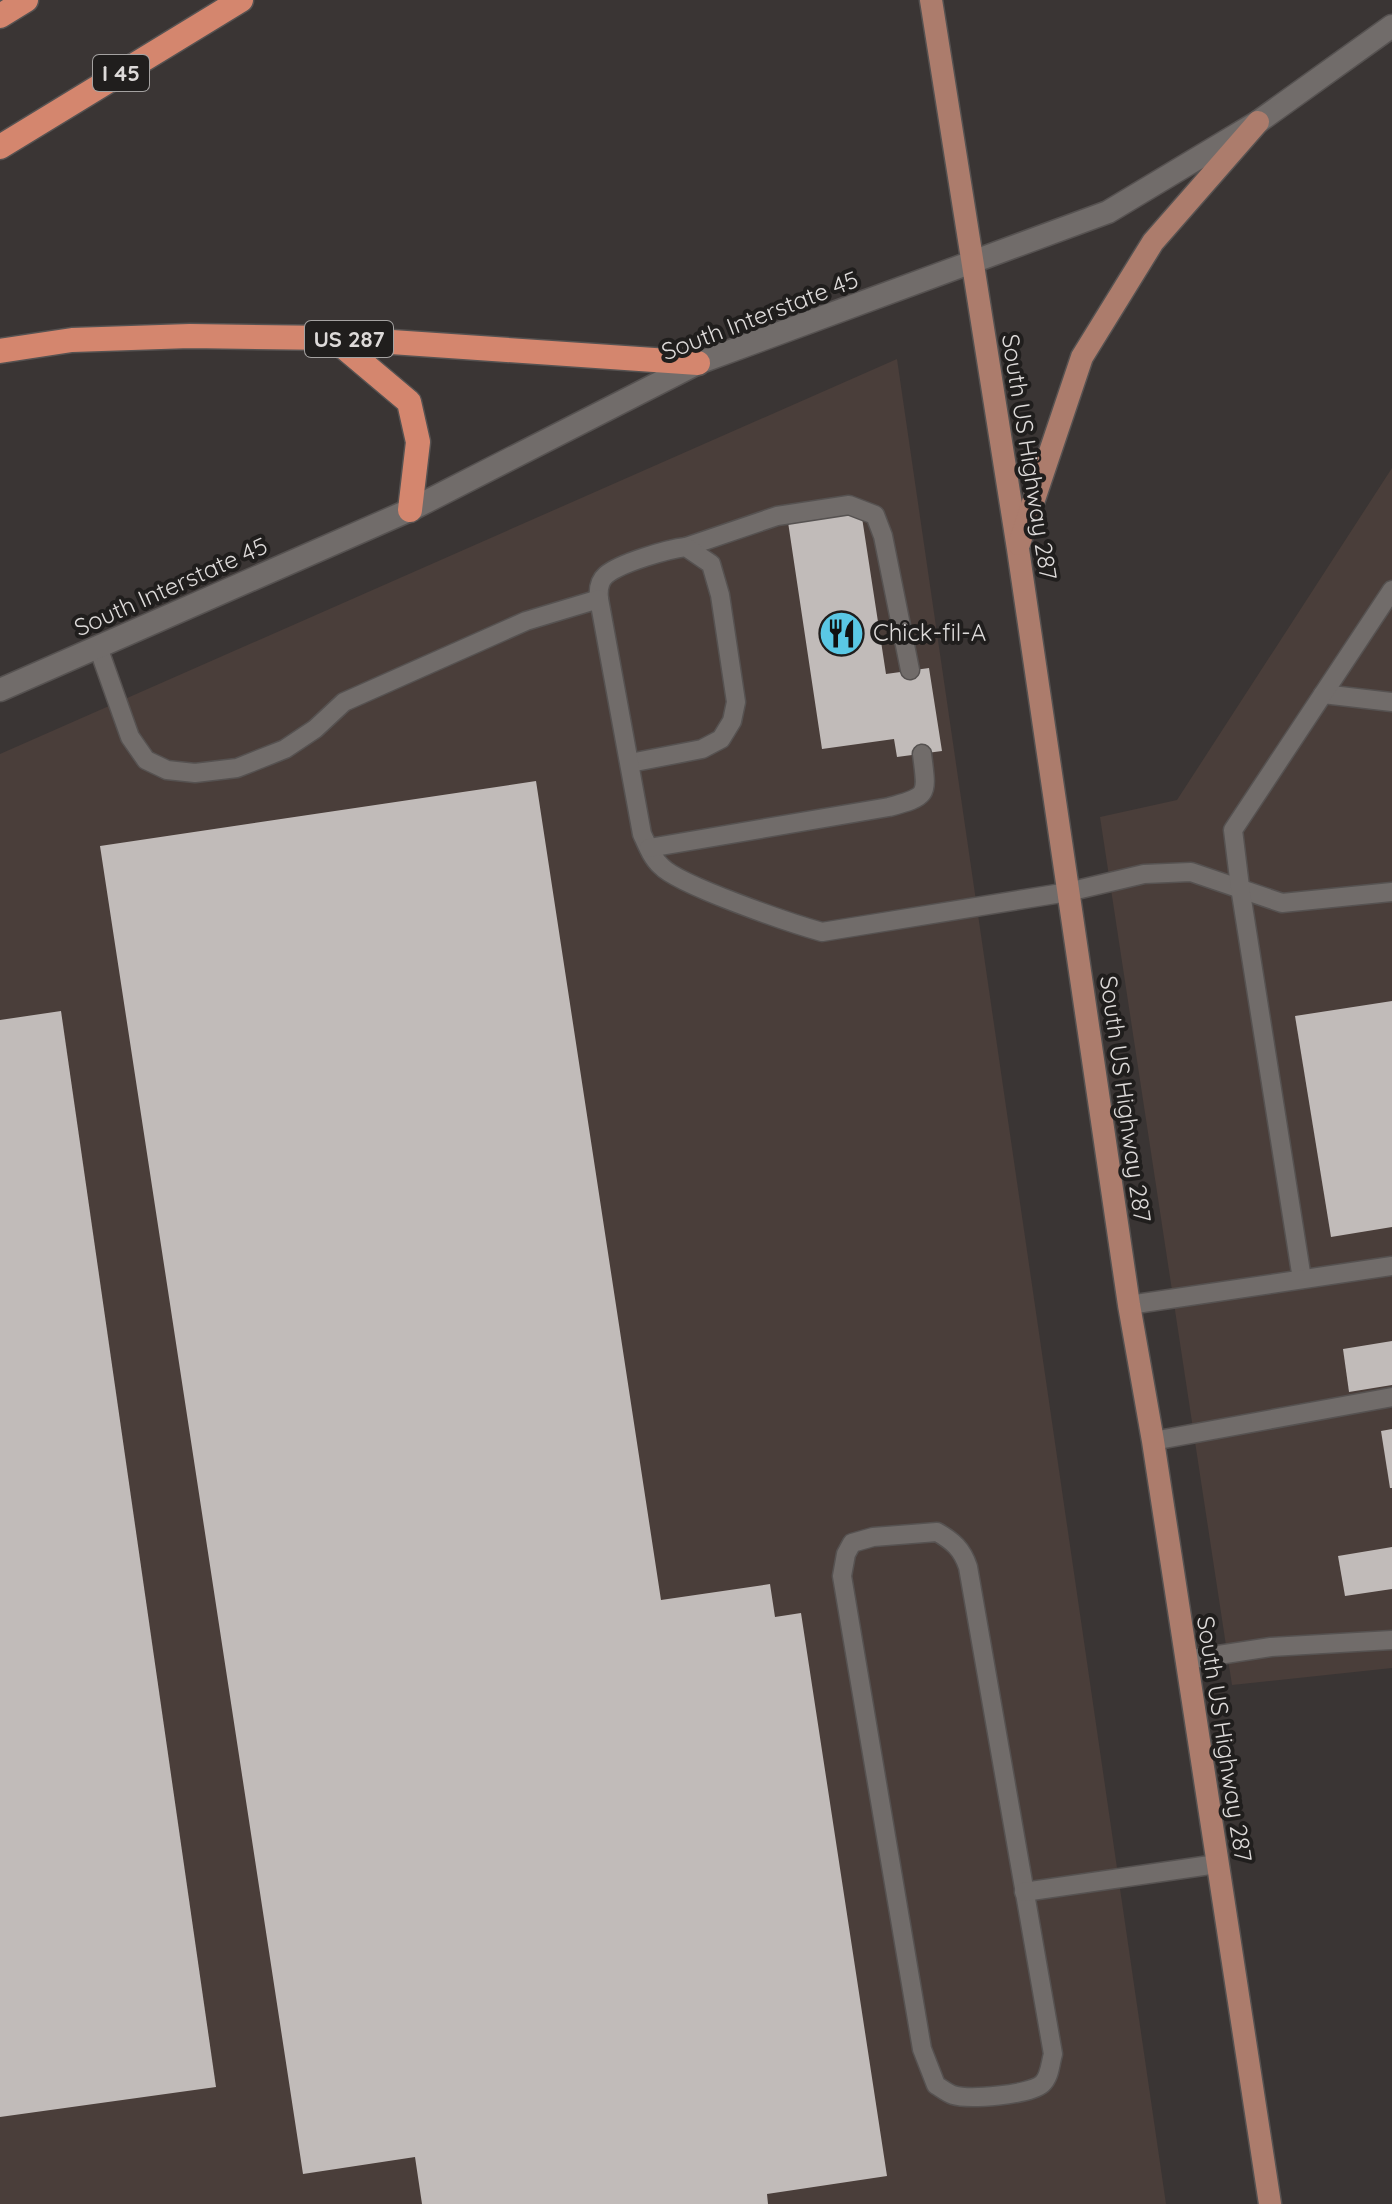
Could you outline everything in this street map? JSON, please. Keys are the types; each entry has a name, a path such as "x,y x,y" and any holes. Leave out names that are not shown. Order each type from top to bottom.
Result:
{"highway":[{"path":"0,16 26,0"},
{"name":"I 45","path":"0,147 241,0"},
{"name":"US 287","path":"0,351 72,340 190,336 333,338 698,363"},
{"path":"333,338 409,402 418,442 410,510"}],"main road":[{"name":"South US Highway 287","path":"931,0 1018,549 1129,1305 1153,1441 1270,2204"},
{"name":"South Interstate 45","path":"0,690 410,510 698,363 1108,212 1258,122 1392,26"},
{"path":"1018,549 1082,357 1153,242 1258,122"}],"lane":[{"path":"910,670 883,536 875,515 849,505 777,516 686,547 665,549 616,569 603,577 598,590 642,834 649,848 662,868 685,881 795,925 822,932 1068,892 1144,874 1191,872 1282,903 1392,892"},
{"path":"630,763 702,749 721,739 732,721 736,702 720,595 711,564 686,547"},
{"path":"1302,1279 1233,830 1392,590"},
{"path":"98,647 130,737 146,760 167,770 195,773 237,768 285,749 315,729 344,702 526,621 599,599"},
{"path":"1323,694 1392,702"},
{"path":"649,848 911,801 921,796 926,786 922,754"},
{"path":"1129,1305 1392,1266"},
{"path":"1153,1441 1392,1397"},
{"path":"937,1532 963,1552 1024,1892 1053,2054 1048,2076 1040,2086 1024,2091 974,2097 954,2095 936,2085 922,2049 842,1576 846,1554 852,1543 873,1537 937,1532"},
{"path":"1186,1660 1271,1647 1392,1640"},
{"path":"1024,1892 1217,1864"}],"shaded area":[{"path":"897,359 1166,2204 0,2204 0,754"},
{"path":"1392,468 1392,1668 1232,1685 1100,817 1177,800"}],"building":[{"name":"Chick-fil-A","path":"861,511 886,674 929,668 942,751 897,757 894,739 822,749 788,522"},
{"path":"536,781 661,1600 770,1584 775,1617 801,1613 887,2176 767,2194 768,2204 422,2204 415,2157 303,2174 100,846"},
{"path":"1392,1001 1392,1227 1331,1237 1295,1016"},
{"path":"61,1011 216,2087 0,2117 0,1020"},
{"path":"1392,1341 1392,1385 1349,1392 1343,1349"},
{"path":"1392,1429 1392,1488 1390,1488 1381,1431"},
{"path":"1392,1547 1392,1589 1345,1596 1338,1556"}],"place":[{"name":"Chick-fil-A","path":"842,633"}]}
